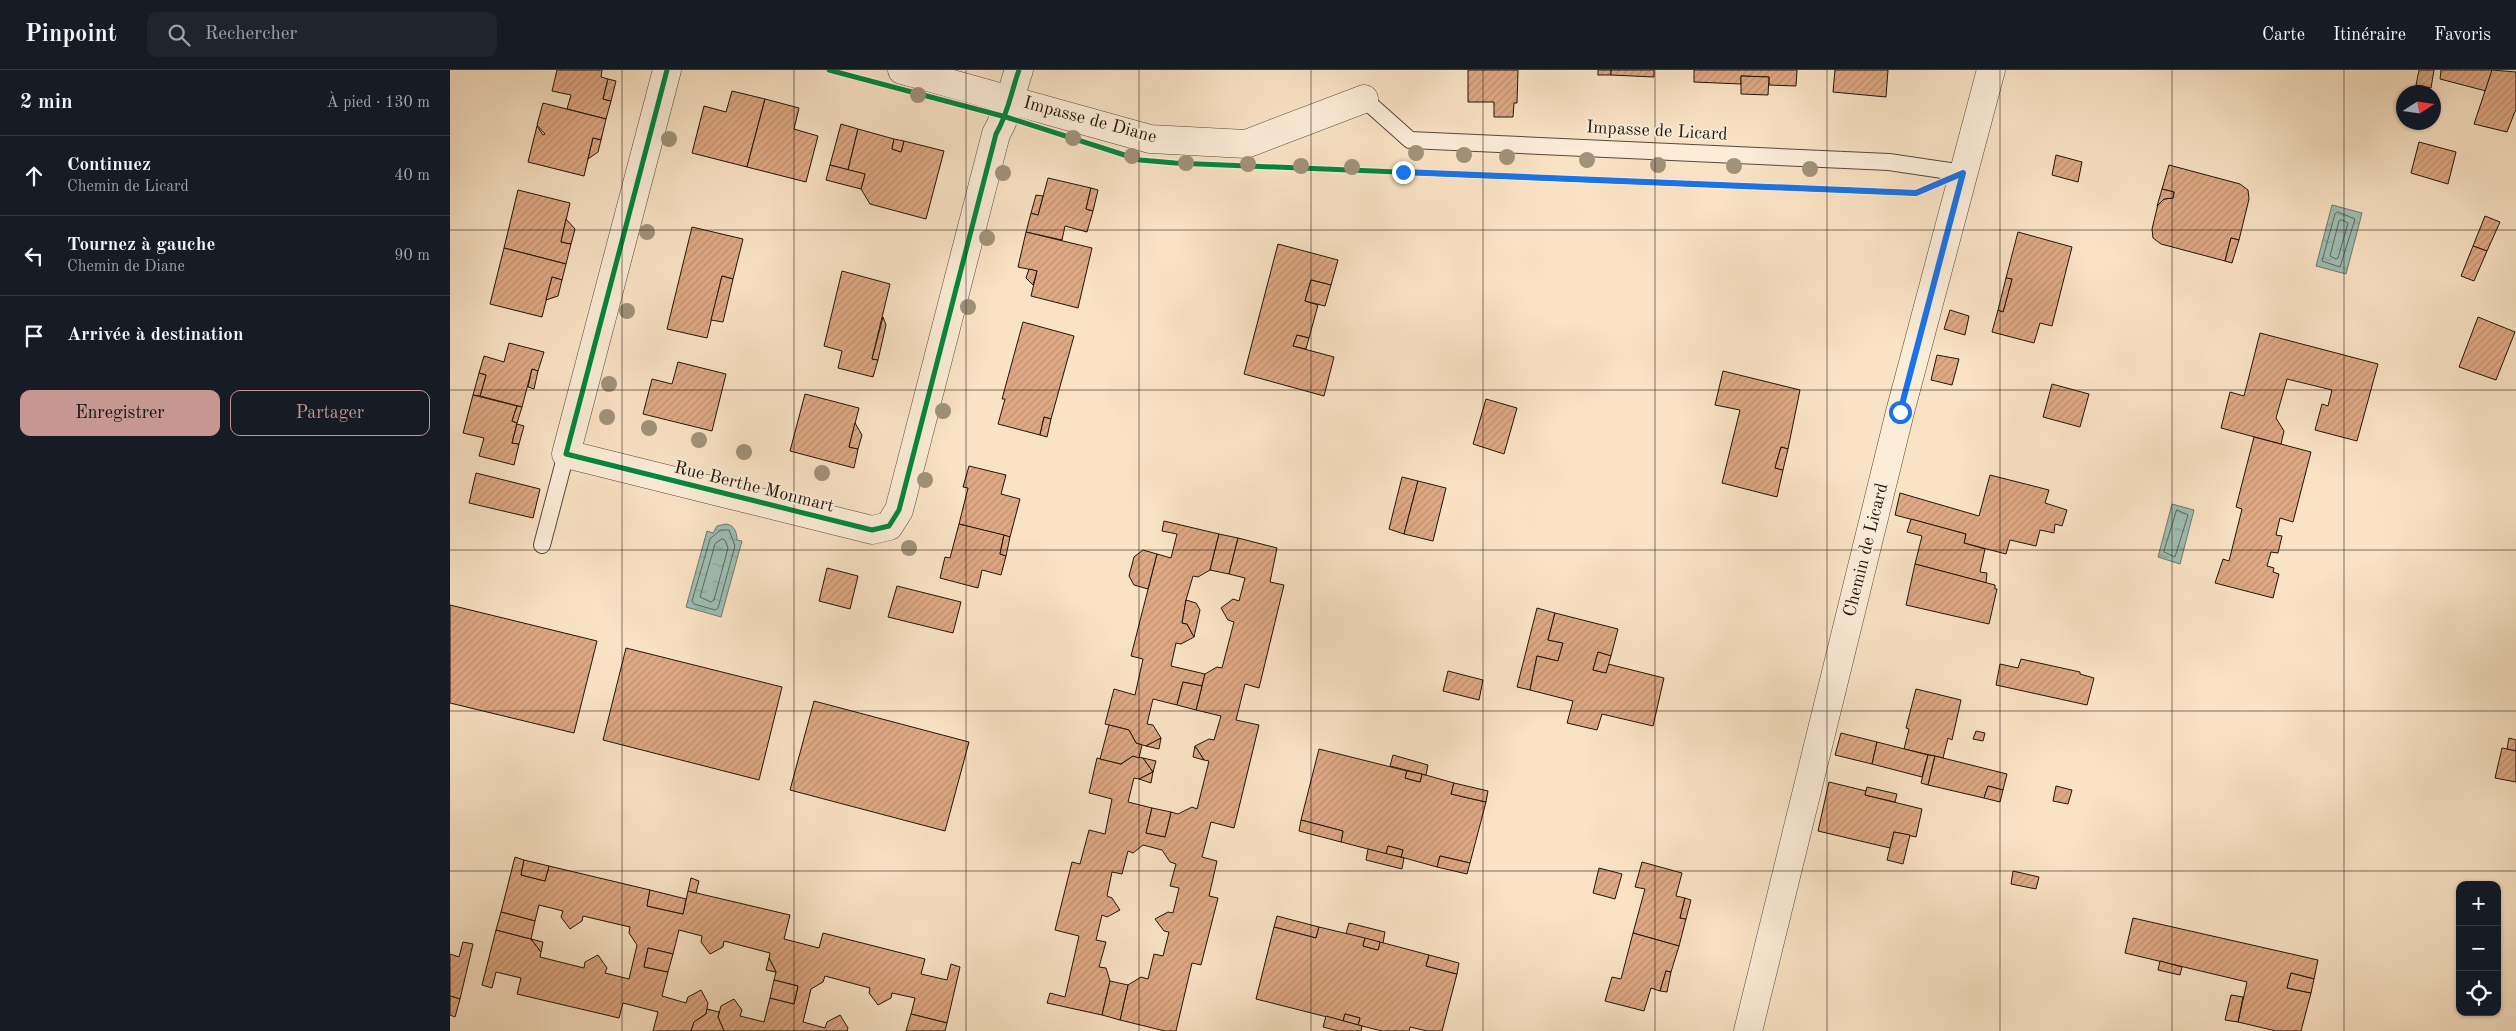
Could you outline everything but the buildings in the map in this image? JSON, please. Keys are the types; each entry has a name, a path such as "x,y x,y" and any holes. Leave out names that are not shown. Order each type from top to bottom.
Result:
{"street":[{"path":"566,454 668,70"},
{"name":"Impasse de Diane","path":"902,70 1150,139 1246,144 1364,99"},
{"name":"Rue Berthe Monmart","path":"566,454 872,530 889,526 899,510 996,134 1006,117 1009,99 1019,70"},
{"name":"Chemin de Licard","path":"1748,1031 1900,412 1990,70"}],"lane":[{"name":"Impasse de Licard","path":"1364,99 1410,140 1889,162 1963,173"},
{"path":"542,545 566,454"}],"water":[{"path":"2332,205 2362,213 2346,274 2316,266"},
{"path":"2172,504 2194,510 2180,564 2158,557"},
{"path":"726,524 734,529 737,540 742,541 721,617 686,607 707,531 713,533 717,526"}],"cycle path":[{"path":"667,70 566,454 872,530 889,526 899,510 996,134 1006,111 1019,70"},
{"path":"829,70 1006,117 1140,160 1175,163 1916,193 1963,173"}],"route":[{"path":"1403,172 1916,193 1963,173 1900,412"}]}
